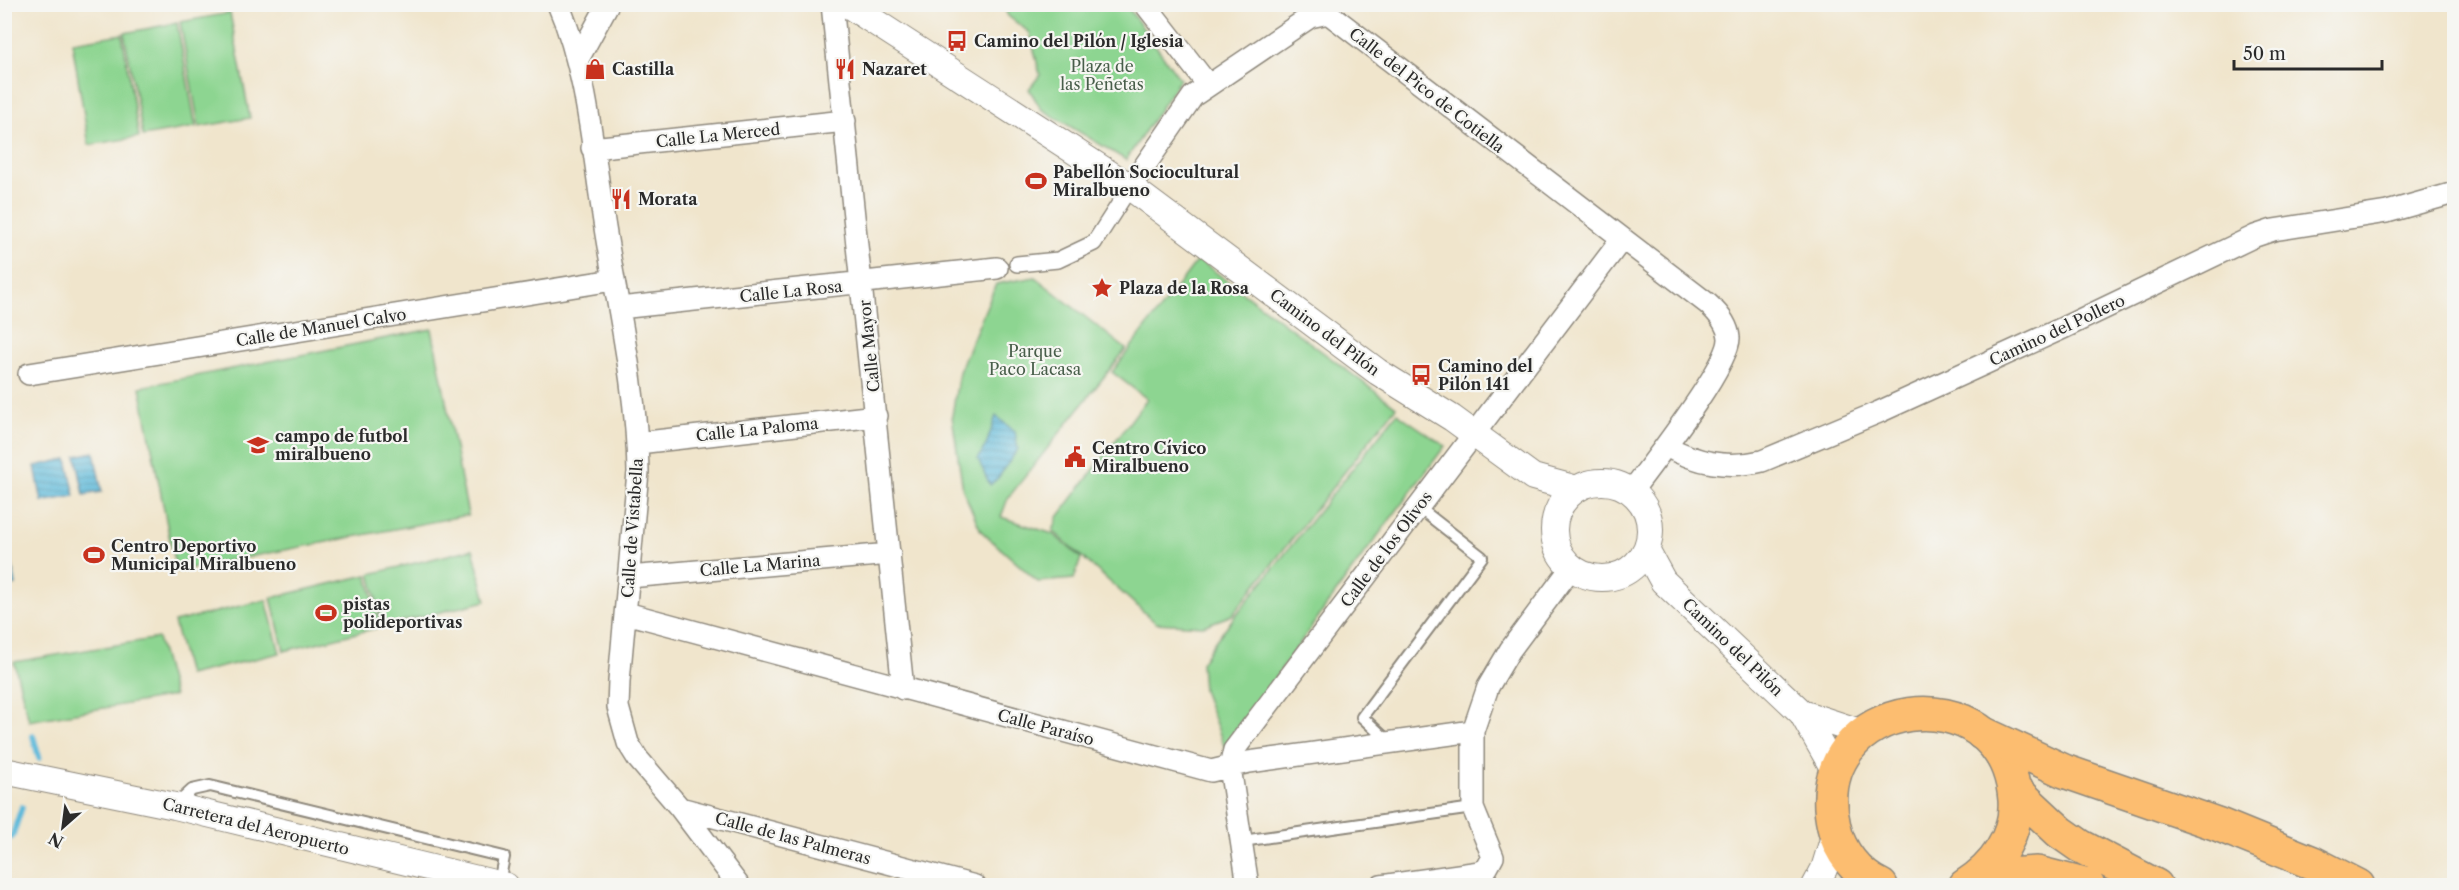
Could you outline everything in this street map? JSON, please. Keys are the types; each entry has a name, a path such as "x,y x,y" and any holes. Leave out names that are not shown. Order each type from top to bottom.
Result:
{"highway":[{"path":"1881,885 1862,874 1851,861 1835,832 1830,796 1836,773 1850,746 1863,733 1899,714 1920,711 1940,713 1960,719 1982,733 2064,771 2217,824 2313,863 2358,885"},
{"path":"1972,881 1998,857 2011,832 2014,811 2014,789 2003,758 1982,733"},
{"path":"2014,789 2060,832 2080,846 2156,885"},
{"path":"1972,881 2037,873 2088,885"}],"street":[{"path":"577,61 608,4"},
{"name":"Calle Mayor","path":"832,4 863,284 903,688"},
{"path":"1145,4 1208,85"},
{"name":"Camino del Pilón","path":"861,8 1130,188 1378,372 1474,433 1533,477 1577,489"},
{"name":"Calle de Vistabella","path":"558,9 578,26 594,28"},
{"name":"Calle de Vistabella","path":"558,9 577,61 619,308 638,443 638,472 618,690 622,729 638,759 680,808 739,885"},
{"name":"Calle del Pico de Cotiella","path":"1130,188 1193,96 1310,17 1328,13 1716,312 1727,330 1728,350 1720,368 1666,446"},
{"name":"Calle La Merced","path":"592,148 845,121"},
{"name":"Calle La Rosa","path":"619,308 863,284 1058,260 1094,243 1130,188"},
{"name":"Camino del Pollero","path":"1666,446 1683,455 1717,465 1745,465 1762,460 1889,408 2255,236 2272,230 2387,212 2454,193"},
{"name":"Calle de los Olivos","path":"1230,767 1232,755 1239,742 1622,239"},
{"name":"Calle de Manuel Calvo","path":"29,374 613,280"},
{"name":"Calle La Paloma","path":"638,443 876,416"},
{"path":"1631,492 1666,446"},
{"name":"Camino del Pilón","path":"1533,477 1555,516"},
{"path":"1599,482 1621,486 1631,492 1640,501 1650,525 1638,560 1611,578 1590,577 1571,568 1557,550 1554,539 1555,516 1568,496 1577,489 1599,482"},
{"name":"Calle La Marina","path":"629,578 890,554"},
{"name":"Camino del Pilón","path":"1638,560 1802,713 1836,773"},
{"path":"1381,885 1480,872 1487,868 1493,857 1473,808 1473,731 1488,687 1510,650 1571,568"},
{"name":"Calle Paraíso","path":"626,613 1205,770 1473,731"},
{"name":"Camino del Pilón","path":"1802,713 1863,733"},
{"path":"1230,767 1248,885"},
{"name":"Carretera del Aeropuerto","path":"4,771 175,806 502,885"},
{"name":"Calle de las Palmeras","path":"680,808 975,885"},
{"path":"1815,885 1824,869 1835,832"},
{"path":"722,885 723,864"}],"lane":[{"path":"1389,742 1362,717 1482,557 1418,507"},
{"path":"1242,841 1473,808"}],"green space":[{"name":"Plaza de las Peñetas","path":"1003,5 1126,5 1180,79 1126,160 1041,109 1029,89 1040,75 1030,33 1008,16"},
{"path":"230,13 250,118 199,127 180,22"},
{"path":"177,23 196,127 143,136 124,33"},
{"path":"122,34 139,137 89,145 72,42"},
{"path":"1198,259 1396,407 1232,615 1203,626 1156,623 1053,531 1058,517 1147,399 1112,372"},
{"name":"Parque Paco Lacasa","path":"1035,277 1126,349 1008,498 1001,517 1053,534 1081,558 1074,579 1038,582 981,531 963,490 952,416 959,372 996,284"},
{"path":"432,329 468,515 176,571 140,387"},
{"path":"1397,413 1445,446 1347,577 1225,748 1203,690 1201,663 1216,640"},
{"path":"473,549 486,601 383,626 370,574"},
{"name":"pistas polideportivas","path":"367,575 381,627 284,651 271,598"},
{"path":"266,600 280,653 188,675 174,622"},
{"path":"158,638 174,696 29,721 14,662"}],"water":[{"path":"996,416 1015,432 1018,449 998,478 990,485 978,459 986,445"},
{"path":"94,452 102,492 84,495 76,456"},
{"path":"67,459 75,496 42,502 35,466"},
{"path":"4,523 16,585 5,587 4,587"}],"waterway":[{"path":"33,736 39,758"},
{"path":"4,838 12,837 22,807"}],"place":[{"name":"Camino del Pilón / Iglesia","path":"957,41"},
{"name":"Castilla","path":"595,69"},
{"name":"Nazaret","path":"845,69"},
{"name":"Pabellón Sociocultural Miralbueno","path":"1036,181"},
{"name":"Morata","path":"621,199"},
{"name":"Plaza de la Rosa","path":"1102,288"},
{"name":"Camino del Pilón 141","path":"1421,375"},
{"name":"campo de futbol miralbueno","path":"258,445"},
{"name":"Centro Cívico Miralbueno","path":"1075,457"},
{"name":"Centro Deportivo Municipal Miralbueno","path":"94,555"},
{"name":"pistas polideportivas","path":"326,613"}]}
